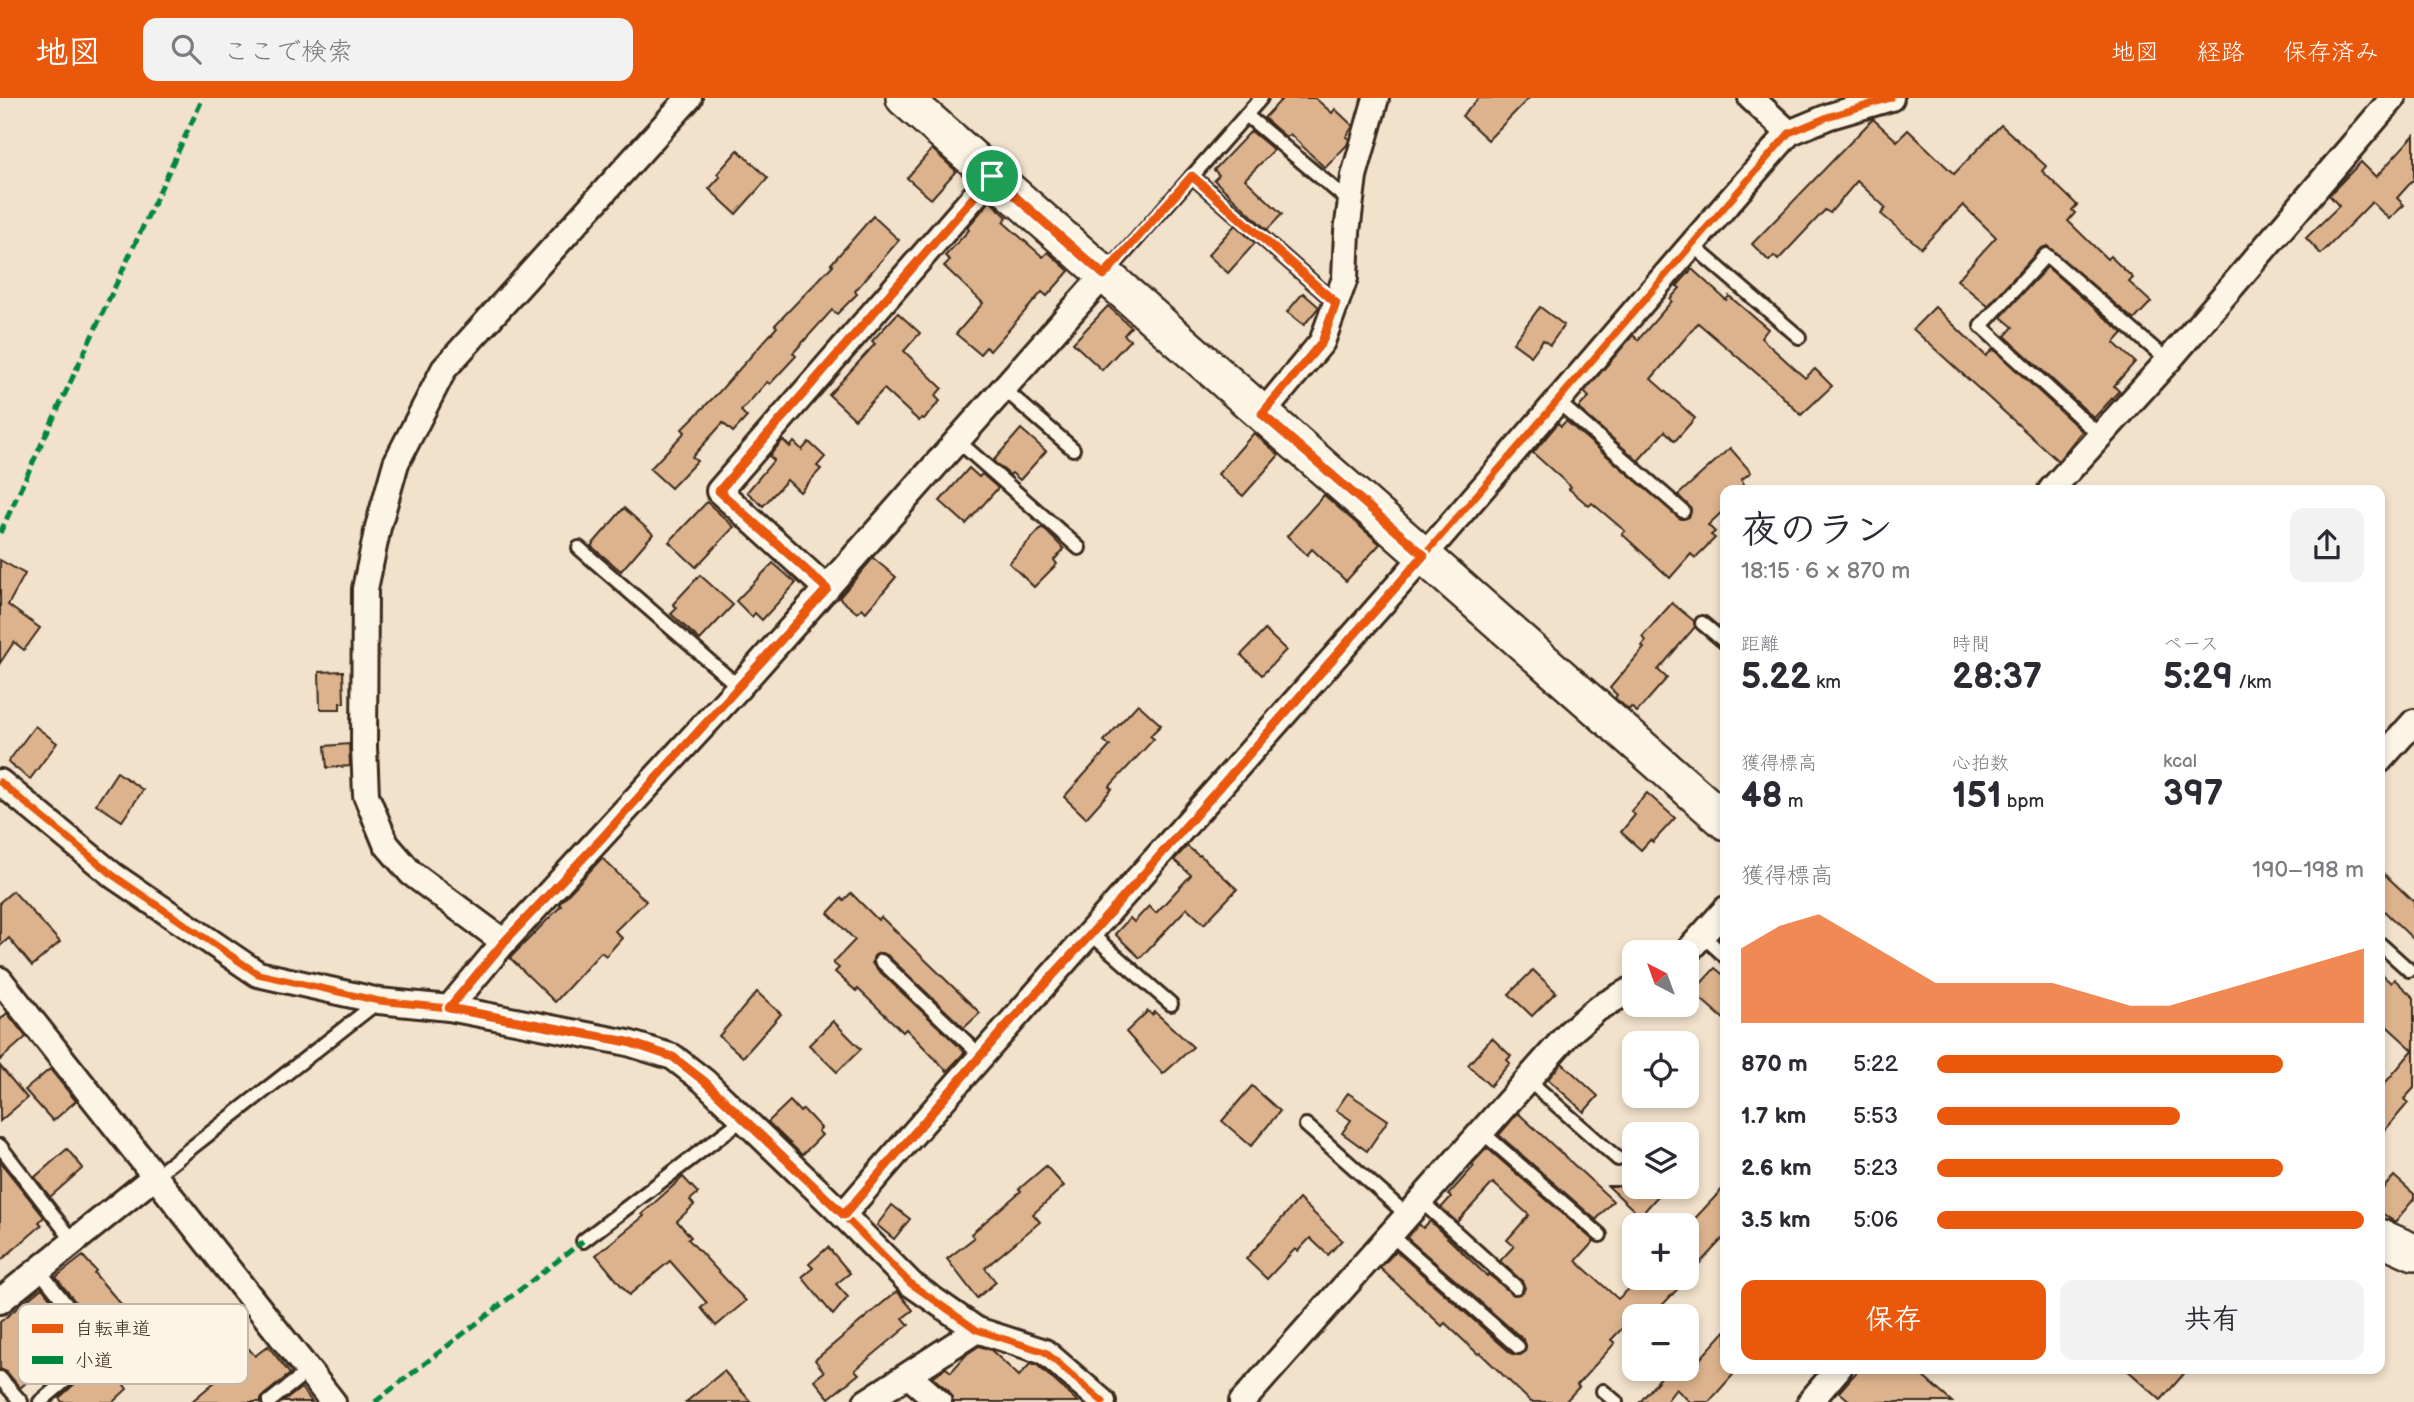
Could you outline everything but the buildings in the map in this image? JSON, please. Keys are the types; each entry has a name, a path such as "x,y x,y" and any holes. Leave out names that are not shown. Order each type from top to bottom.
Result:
{"street":[{"path":"504,942 411,873 386,844 366,795 365,589 378,527 396,463 444,369 689,98"},
{"path":"904,98 1720,817"},
{"path":"1262,414 1322,342 1345,278 1354,176 1376,98"},
{"path":"1751,98 1789,133"},
{"path":"844,1215 981,1055 1424,555 1789,133 1830,116 1891,98"},
{"path":"2056,485 2168,361 2393,98"},
{"path":"827,589 719,491 992,176"},
{"path":"449,1008 504,942 739,687 1104,275"},
{"path":"2385,754 2414,722"},
{"path":"0,782 114,876 258,974 379,1001 449,1008 628,1042 673,1057 704,1081 844,1215 911,1284 977,1330 1045,1352 1103,1402"},
{"path":"1698,940 1720,916"},
{"path":"0,980 333,1402"},
{"path":"1242,1402 1570,1032 1622,996"},
{"path":"0,1301 154,1177"},
{"path":"2385,1239 2414,1252"},
{"path":"866,1402 977,1330"},
{"path":"1810,1402 1834,1374"},
{"path":"909,1376 939,1402"}],"lane":[{"path":"1104,275 1261,98"},
{"path":"1246,115 1350,202"},
{"path":"1192,176 1336,303"},
{"path":"1692,245 1799,337"},
{"path":"2100,436 1981,326 2046,255 2168,361"},
{"path":"1004,389 1073,449"},
{"path":"1558,401 1683,511"},
{"path":"958,440 1079,548"},
{"path":"579,548 739,687"},
{"path":"1702,623 1720,638"},
{"path":"1091,934 1171,1004"},
{"path":"1699,946 1720,955"},
{"path":"2385,948 2409,970"},
{"path":"881,961 981,1055"},
{"path":"154,1177 379,1001"},
{"path":"1528,1080 1618,1159"},
{"path":"583,1241 743,1119"},
{"path":"1306,1125 1516,1287"},
{"path":"1482,1132 1600,1235"},
{"path":"0,1146 74,1242"},
{"path":"1390,1234 1518,1347"},
{"path":"39,1270 66,1304"},
{"path":"269,1402 309,1370"},
{"path":"0,1378 21,1402"},
{"path":"40,1402 61,1384"},
{"path":"1603,1391 1616,1402"}],"marked path":[{"path":"0,533 203,98"},
{"path":"375,1402 583,1241"}],"cycle path":[{"path":"843,1215 1421,559 1789,133 1830,116 1891,98"},
{"path":"0,782 114,876 258,974 379,1001 449,1008 628,1043 673,1057 704,1081 911,1284 977,1330 1045,1352 1103,1402"}],"route":[{"path":"992,176 1104,275 1192,176 1336,303 1322,342 1262,414 1424,555 1091,934 1007,1025 844,1215 704,1081 673,1057 628,1042 449,1008 504,942 827,589 719,491 992,176"}]}
